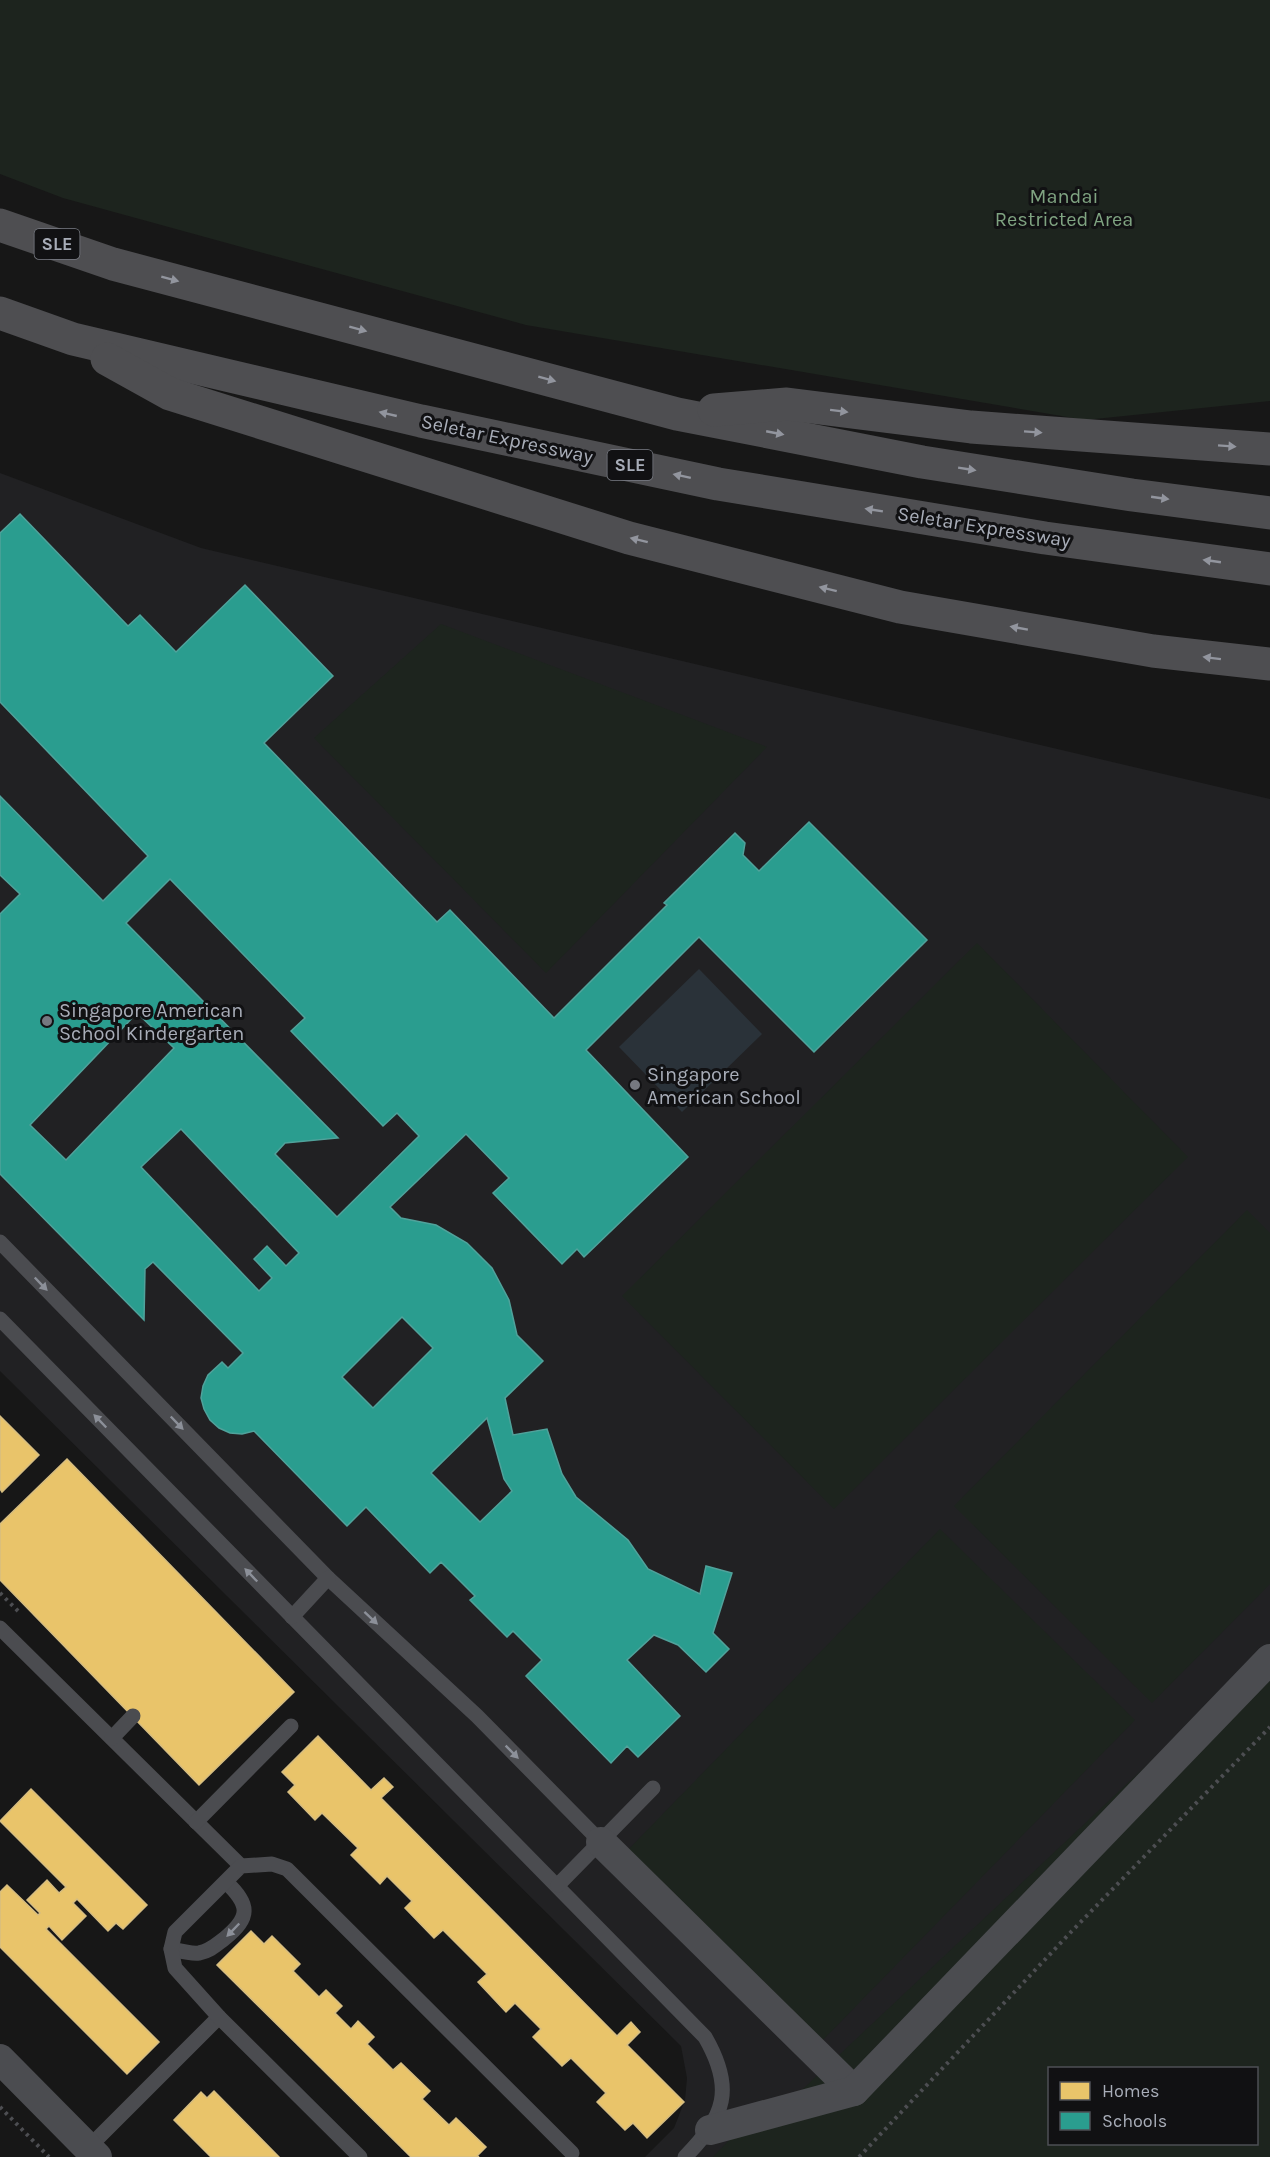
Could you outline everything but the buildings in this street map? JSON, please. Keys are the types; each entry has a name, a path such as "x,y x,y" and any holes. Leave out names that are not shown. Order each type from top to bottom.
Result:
{"highway":[{"name":"SLE","path":"0,225 113,264 676,414"},
{"name":"Seletar Expressway","path":"0,313 73,339 421,422 718,484 1045,538 1270,569"},
{"path":"73,339 170,394 629,538 900,607 1153,651 1270,664"},
{"path":"676,414 787,404 971,427 1270,449"},
{"path":"676,414 922,462 1132,495 1270,513"}],"street":[{"path":"710,2130 854,2091 1270,1659"},
{"path":"601,1842 854,2091"},
{"path":"0,2059 92,2152"}],"lane":[{"path":"0,1242 328,1578 477,1716 601,1842"},
{"path":"0,1319 705,2037 717,2059 723,2078 722,2097 710,2130 685,2157"},
{"path":"292,1617 328,1578"},
{"path":"0,1628 241,1866"},
{"path":"112,1738 133,1716"},
{"path":"196,1822 291,1726"},
{"path":"558,1886 653,1788"},
{"path":"360,2157 219,2017 175,1968 171,1949 176,1932 241,1866 272,1863 288,1869 572,2153"},
{"path":"171,1949 198,1953 209,1950 228,1936 243,1919 244,1909 240,1896 226,1882"},
{"path":"92,2152 219,2017"}],"path":[{"path":"859,2157 1070,1932 1270,1727"},
{"path":"0,2108 49,2157"}],"shaded area":[{"name":"Singapore American School","path":"0,473 201,548 1270,799 1270,1659 794,2157 645,2157 674,2128 685,2100 687,2078 681,2046 0,1371"},
{"path":"699,969 762,1034 682,1112 619,1047"}],"green space":[{"name":"Mandai Restricted Area","path":"0,0 1270,0 1270,401 1085,420 526,325 63,198 0,174"},
{"path":"441,624 767,747 546,973 314,738"},
{"path":"977,943 1188,1157 834,1509 622,1296"},
{"path":"1247,1210 1270,1233 1270,1584 1152,1703 954,1506"},
{"path":"940,1529 1135,1720 819,2044 624,1854"},
{"path":"1270,1649 1270,2157 713,2157 749,2119 786,2105"}],"place":[{"name":"Singapore American School Kindergarten","path":"47,1021"},
{"name":"Singapore American School","path":"635,1085"}]}
